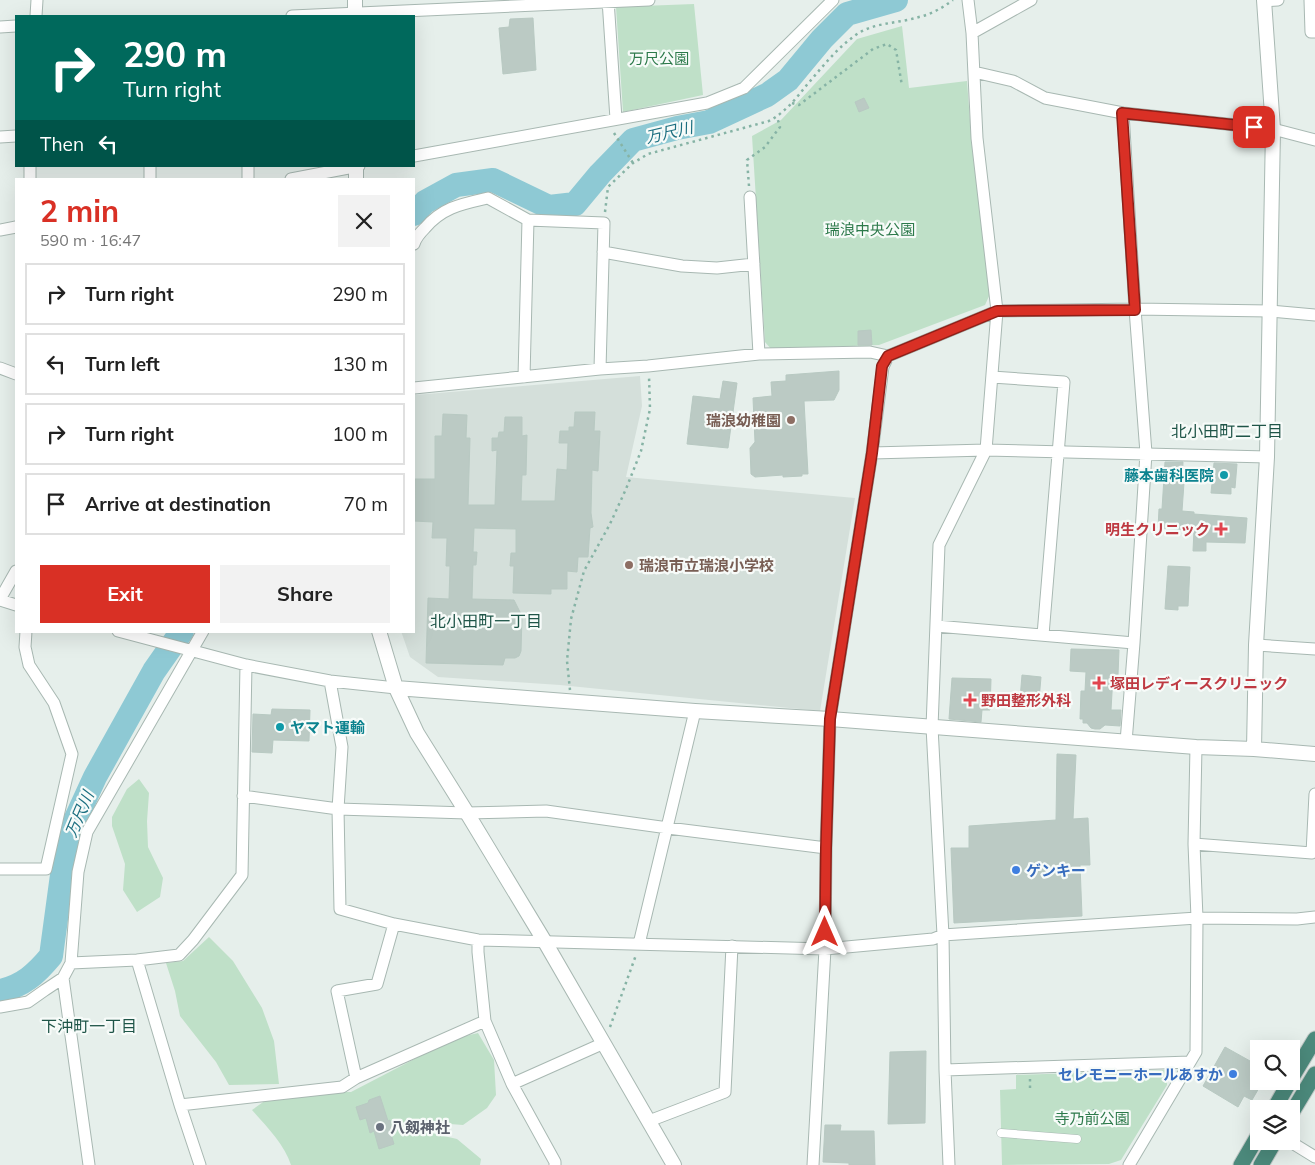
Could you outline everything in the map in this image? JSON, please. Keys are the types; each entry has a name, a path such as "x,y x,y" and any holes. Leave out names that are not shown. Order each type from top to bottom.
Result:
{"highway":[{"path":"1300,1064 1315,1038"},
{"path":"1299,1100 1315,1074"},
{"path":"1241,1165 1250,1150"},
{"path":"1261,1165 1270,1150"}],"street":[{"path":"36,15 37,0"},
{"path":"302,15 355,10 649,0"},
{"path":"415,156 707,103 744,88 833,0"},
{"path":"949,1165 943,935 932,727 939,545 986,450 997,311 976,138 972,33 968,0"},
{"path":"972,33 1030,0"},
{"path":"1254,750 1256,645 1268,457 1273,129 1268,0"},
{"path":"1310,0 1311,32 1315,32"},
{"path":"608,1 616,119"},
{"path":"0,27 15,26"},
{"path":"974,72 1013,81 1045,98 1122,113 1273,129 1315,140"},
{"path":"1122,113 1146,453 1126,742"},
{"path":"0,137 15,136"},
{"path":"296,178 352,167"},
{"path":"750,197 759,354"},
{"path":"415,241 434,218 456,206 488,198 528,220 604,223 600,369"},
{"path":"524,377 528,220"},
{"path":"0,230 15,227"},
{"path":"603,252 682,266 717,268 754,264"},
{"path":"415,388 759,354 870,352 888,356 997,311 1270,311 1315,315"},
{"path":"813,1165 825,949 830,719 872,453 882,366 888,356"},
{"path":"0,368 15,374"},
{"path":"992,378 1064,382 1043,635"},
{"path":"872,453 986,450 1268,457"},
{"path":"15,573 0,600 15,605"},
{"path":"936,626 1134,643"},
{"path":"0,869 46,869 72,754 54,702 29,665 25,647 26,633"},
{"path":"132,633 153,636 191,650 246,665 330,681 396,688 1126,742 1315,754"},
{"path":"0,1007 28,1002 63,978 71,963 78,872 87,832 202,633"},
{"path":"380,633 396,688 418,732 545,942 674,1165"},
{"path":"1256,645 1315,649"},
{"path":"71,963 137,960 179,955 193,940 242,875 246,665"},
{"path":"330,681 342,748 338,809 340,909 394,924 478,940 825,949 933,938 943,935 1196,918 1297,919 1315,917"},
{"path":"640,944 695,711"},
{"path":"1129,1165 1196,1052 1194,844 1196,747"},
{"path":"1194,844 1312,853 1315,794"},
{"path":"243,796 338,809 468,813 546,810 826,848"},
{"path":"356,1078 337,991 377,984 394,924"},
{"path":"478,940 485,1021 512,1084 555,1165"},
{"path":"649,1121 725,1092 732,946"},
{"path":"137,960 200,1165"},
{"path":"63,978 89,1165"},
{"path":"180,1105 342,1087 356,1078 485,1021"},
{"path":"512,1084 604,1043"},
{"path":"946,1070 1190,1062"},
{"path":"1001,1133 1077,1140"},
{"path":"1300,1148 1315,1157"}],"path":[{"path":"604,223 608,187 633,163 648,154 769,121 792,102 833,54 854,35 884,24 918,18 940,9 953,0"},
{"path":"792,102 799,105 873,49 887,44 896,50 902,86"},
{"path":"750,197 747,160 765,148 780,127 776,117"},
{"path":"616,137 633,163"},
{"path":"572,701 567,661 571,619 584,571 610,524 642,451 650,409 648,366"},
{"path":"604,1043 640,944"},
{"path":"1094,1109 1094,1124"}],"shaded area":[{"name":"瑞浪市立瑞浪小学校","path":"640,376 642,406 626,477 855,498 820,711 560,685 438,677 410,657 402,633 415,633 415,395"}],"green space":[{"name":"万尺公園","path":"694,4 703,95 623,112 616,7"},
{"name":"瑞浪中央公園","path":"902,26 909,88 967,81 972,147 990,294 985,305 879,345 771,349 765,342 752,136 781,120 857,39"},
{"path":"139,779 149,793 148,847 163,878 160,897 137,912 123,890 125,864 112,826 112,817 127,789"},
{"path":"209,937 233,961 262,1008 274,1041 279,1084 229,1085 216,1062 180,1016 175,991 166,963 183,961"},
{"path":"478,1033 494,1060 496,1095 487,1108 463,1125 437,1123 431,1133 457,1139 481,1159 480,1165 291,1165 280,1143 252,1110 266,1100 330,1092 351,1092 453,1039"},
{"name":"寺乃前公園","path":"1167,1070 1167,1085 1121,1160 1109,1164 1002,1165 1000,1090 1016,1089 1016,1075"}],"building":[{"path":"533,18 536,70 503,74 499,28 509,27 510,19"},
{"path":"864,98 869,108 859,112 855,102"},
{"path":"871,330 872,345 858,345 858,331"},
{"path":"839,371 839,390 834,400 804,401 808,474 802,474 802,476 755,477 751,474 750,448 755,442 753,398 772,396 771,382 786,381 786,375"},
{"path":"723,381 737,383 728,448 687,444 693,396 720,399"},
{"path":"575,412 595,412 594,431 600,431 598,471 592,470 591,513 593,527 590,528 588,557 578,557 577,572 567,571 567,589 551,589 551,594 513,593 514,566 510,566 511,553 516,553 516,529 474,528 473,552 477,552 476,565 473,565 472,599 514,600 522,616 521,651 519,656 515,658 505,658 503,665 426,663 428,598 449,599 450,566 446,566 447,538 432,538 433,522 415,521 415,479 435,479 435,436 442,436 443,414 467,415 466,438 470,438 468,505 495,505 497,450 492,451 492,438 498,438 499,432 504,432 505,417 522,417 522,436 527,435 526,475 522,475 521,501 555,501 557,469 567,470 568,443 559,443 560,431 569,431 569,427 574,427"},
{"path":"1165,462 1183,462 1182,511 1194,512 1194,514 1247,518 1245,543 1206,542 1206,551 1193,551 1194,530 1158,528 1159,509 1162,509"},
{"name":"藤本歯科医院","path":"1214,463 1237,464 1235,488 1231,487 1231,494 1211,493"},
{"path":"1168,566 1190,567 1188,606 1178,606 1178,610 1165,609"},
{"name":"塚田レディースクリニック","path":"1071,649 1119,650 1118,675 1113,675 1111,710 1121,710 1120,726 1105,725 1100,729 1095,729 1091,728 1087,723 1083,723 1083,719 1080,719 1081,691 1085,691 1086,672 1070,671"},
{"path":"1022,675 1041,677 1039,700 1020,699"},
{"name":"野田整形外科","path":"952,678 991,679 990,710 982,710 981,722 949,719"},
{"name":"ヤマト運輸","path":"272,709 310,710 309,741 273,740 272,753 252,752 253,714 271,715"},
{"path":"1057,754 1076,755 1073,819 1088,818 1090,865 1080,865 1082,916 954,923 951,848 969,848 969,826 1056,820"},
{"name":"セレモニーホールあすか","path":"1225,1047 1250,1061 1250,1090 1258,1090 1252,1100 1244,1096 1238,1107 1203,1086"},
{"path":"926,1051 925,1123 888,1124 890,1052"},
{"name":"八剱神社","path":"380,1096 388,1121 390,1120 392,1130 390,1131 394,1144 379,1149 374,1131 370,1133 366,1118 360,1120 356,1107"},
{"path":"825,1125 841,1125 840,1131 874,1131 875,1165 823,1162"}],"waterway":[{"name":"万尺川","path":"415,213 425,202 456,185 493,180 549,207 575,204 600,174 633,140 677,128 709,122 767,95 788,80 822,39 847,14 896,0"},
{"name":"万尺川","path":"0,991 16,986 28,978 51,956 67,838 95,777 154,671 181,633"}],"place":[{"name":"瑞浪幼稚園","path":"791,420"},
{"name":"藤本歯科医院","path":"1224,475"},
{"name":"明生クリニック","path":"1221,529"},
{"name":"瑞浪市立瑞浪小学校","path":"629,565"},
{"name":"塚田レディースクリニック","path":"1099,683"},
{"name":"野田整形外科","path":"970,700"},
{"name":"ヤマト運輸","path":"280,727"},
{"name":"ゲンキー","path":"1016,870"},
{"name":"セレモニーホールあすか","path":"1233,1074"},
{"name":"八剱神社","path":"380,1127"}],"district":[{"name":"北小田町二丁目","path":"1227,431"},
{"name":"北小田町一丁目","path":"486,621"},
{"name":"下沖町一丁目","path":"89,1026"}],"route":[{"path":"825,932 830,719 872,453 882,366 888,356 997,311 1135,310 1122,113 1254,127"}]}
